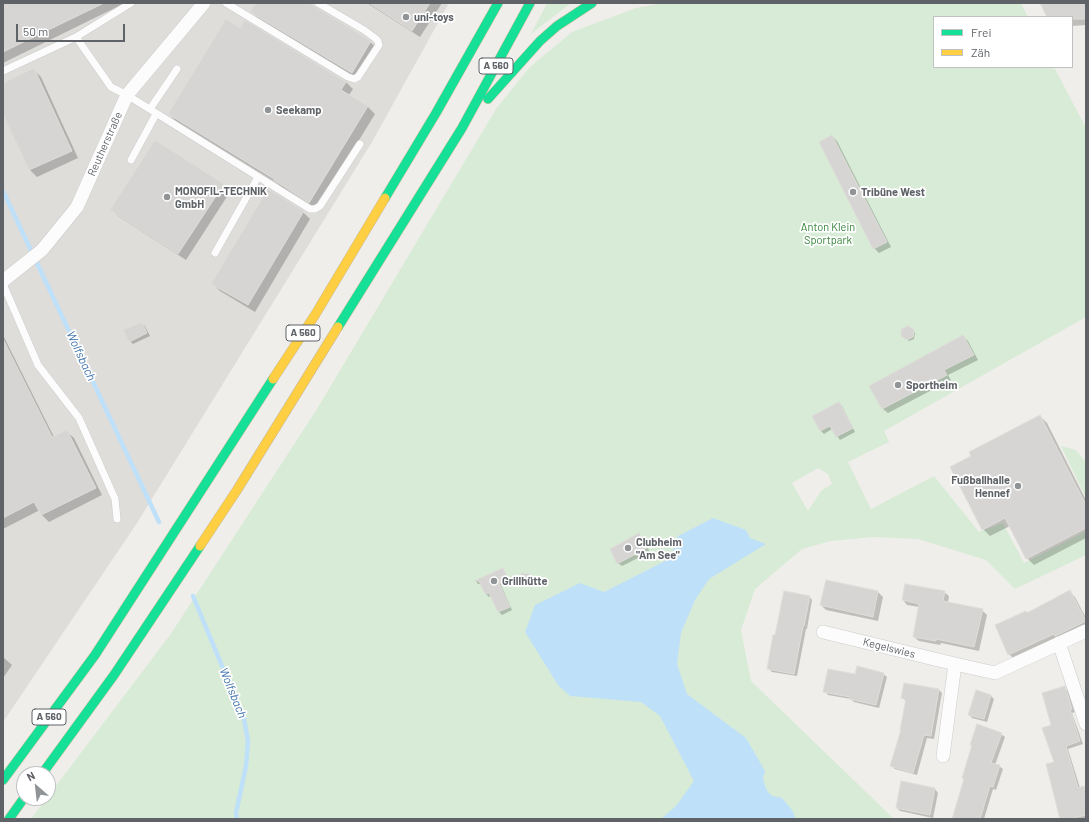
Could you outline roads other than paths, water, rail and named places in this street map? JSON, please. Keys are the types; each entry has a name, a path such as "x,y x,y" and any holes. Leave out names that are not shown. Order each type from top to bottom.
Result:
{"highway":[{"name":"A 560","path":"3,780 95,655 315,315 432,120 498,3"},
{"name":"A 560","path":"48,766 114,676 236,490 462,128 530,3"},
{"path":"462,128 540,41 557,26 592,3"},
{"path":"9,819 18,806"}],"street":[{"name":"Reutherstraße","path":"3,281 42,250 77,207 127,95 200,4"},
{"name":"Kegelswies","path":"823,632 955,664 995,672 1086,631"},
{"path":"1059,643 1086,724"},
{"path":"943,756 955,664"}],"lane":[{"path":"3,71 76,38 132,3"},
{"path":"226,3 348,76 354,79 358,78 379,45 378,41 364,30 318,3"},
{"path":"76,38 111,87 150,109 310,210 320,206 360,144"},
{"path":"150,109 177,69"},
{"path":"131,160 156,114"},
{"path":"215,253 258,177"},
{"path":"3,284 38,365 79,418 115,498 117,519"}],"water":[{"path":"713,518 746,530 750,538 766,544 709,579 695,600 681,633 677,664 687,694 746,738 765,771 763,778 768,792 772,796 782,798 792,810 796,819 661,819 676,806 694,781 660,716 641,702 570,696 558,685 525,632 535,605 580,583 604,592 671,558 678,536"}],"waterway":[{"name":"Wolfsbach","path":"3,191 159,522"},
{"name":"Wolfsbach","path":"193,596 244,719 248,741 246,766 236,813 237,819"}],"place":[{"name":"uni-toys","path":"406,17"},
{"name":"Seekamp","path":"268,110"},
{"name":"Tribüne West","path":"853,192"},
{"name":"MONOFIL-TECHNIK GmbH","path":"167,197"},
{"name":"Sportheim","path":"898,385"},
{"name":"Fußballhalle Hennef","path":"1018,486"},
{"name":"Clubheim \"Am See\"","path":"628,548"},
{"name":"Grillhütte","path":"494,581"}],"park label":[{"name":"Anton Klein Sportpark","path":"828,233"}]}
